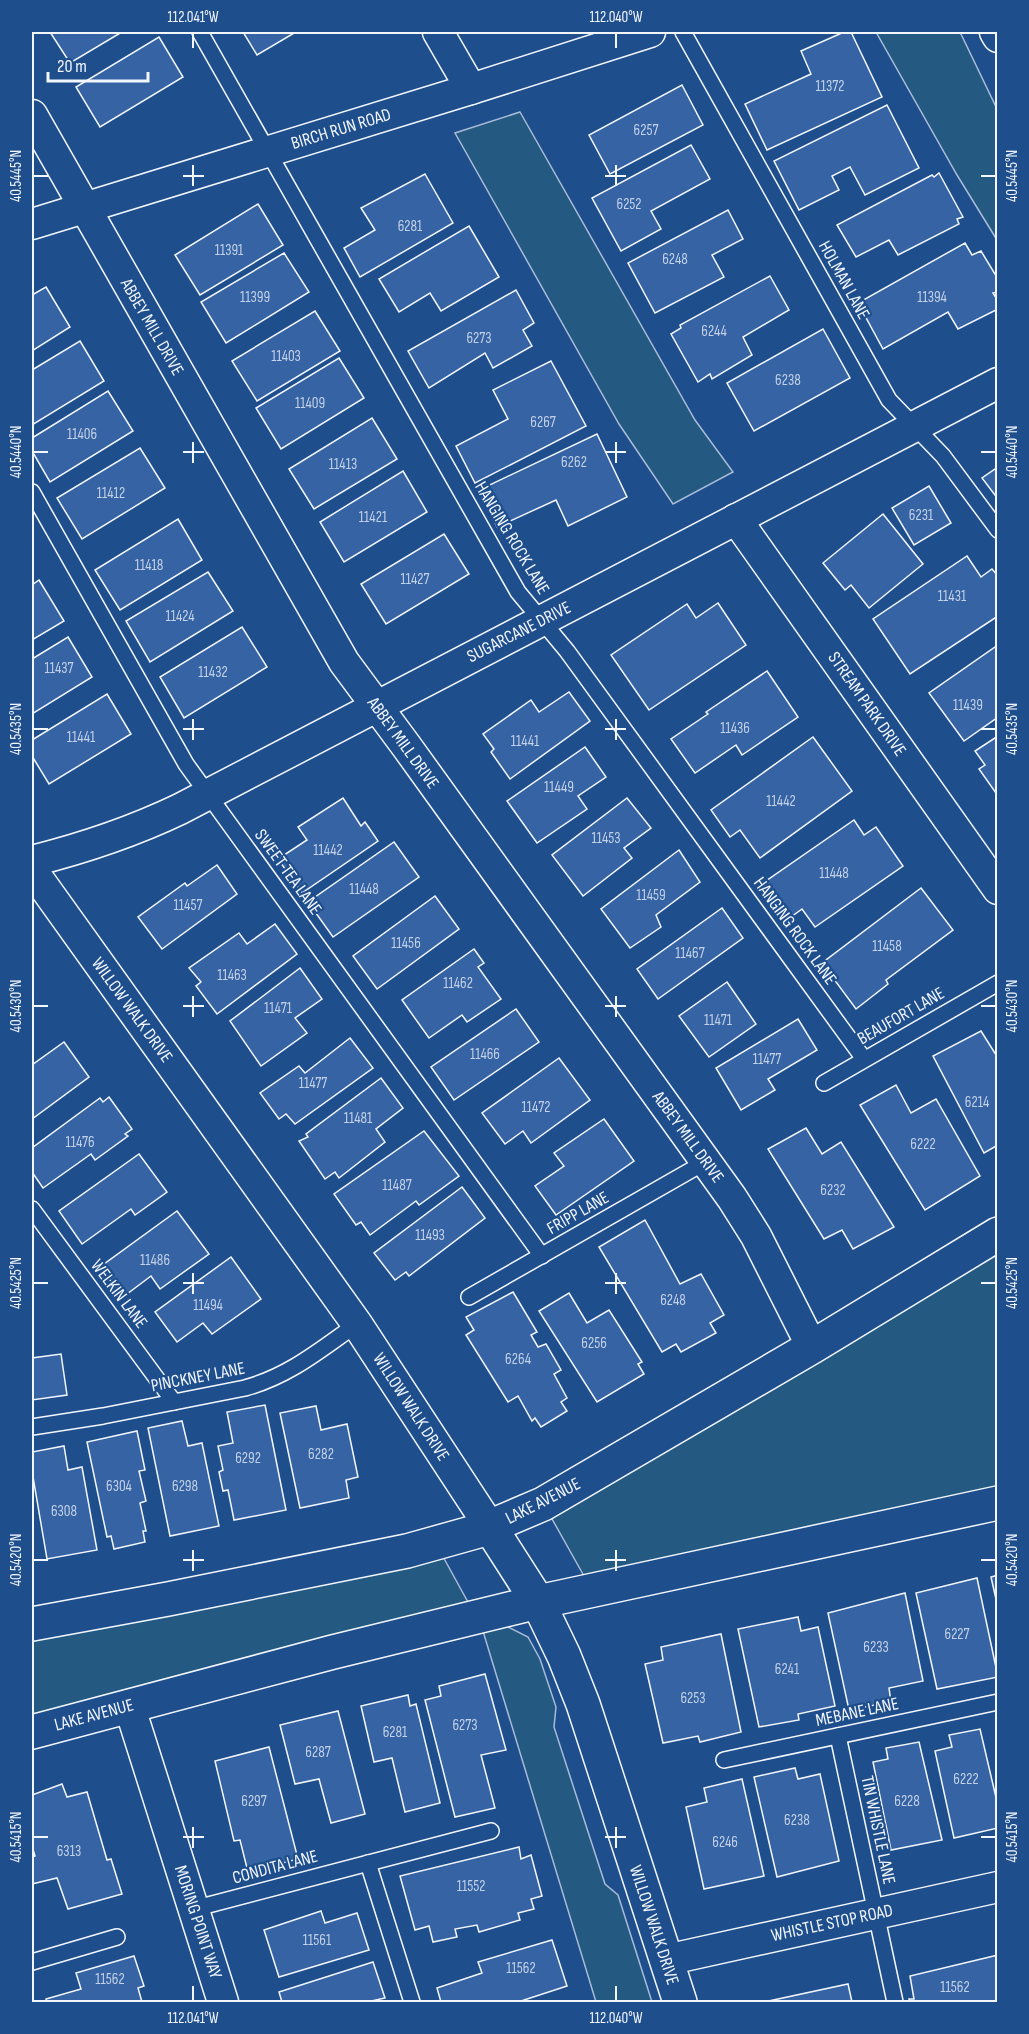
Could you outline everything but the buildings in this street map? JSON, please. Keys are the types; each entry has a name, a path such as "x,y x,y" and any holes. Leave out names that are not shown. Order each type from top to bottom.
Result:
{"street":[{"path":"438,32 471,89"},
{"name":"BIRCH RUN ROAD","path":"32,224 651,32"},
{"path":"995,32 998,37"},
{"name":"ABBEY MILL DRIVE","path":"32,115 344,662 707,1161 756,1236 812,1347"},
{"name":"SUGARCANE DRIVE","path":"32,861 77,850 147,825 998,383"},
{"name":"STREAM PARK DRIVE","path":"736,519 998,889"},
{"name":"WILLOW WALK DRIVE","path":"32,870 357,1324 538,1602 564,1656 583,1704 680,2002"},
{"name":"LAKE AVENUE","path":"32,1624 396,1553 443,1542 490,1527 543,1504 812,1347 998,1234"},
{"name":"LAKE AVENUE","path":"32,1732 333,1652 538,1602 998,1503"},
{"name":"MORING POINT WAY","path":"129,1705 223,2002"},
{"name":"WHISTLE STOP ROAD","path":"666,1960 998,1887"}],"lane":[{"name":"HANGING ROCK LANE","path":"200,32 518,592 567,651 864,1059"},
{"name":"HOLMAN LANE","path":"683,32 889,400 943,456 998,530"},
{"name":"SWEET TEA LANE","path":"32,492 186,764 542,1256"},
{"name":"BEAUFORT LANE","path":"824,1083 998,983"},
{"name":"FRIPP LANE","path":"469,1297 707,1161"},
{"name":"WELKIN LANE","path":"32,1209 174,1402"},
{"name":"PINCKNEY LANE","path":"32,1426 245,1388 294,1369 357,1324"},
{"name":"MEBANE LANE","path":"724,1760 998,1702"},
{"name":"TIN WHISTLE LANE","path":"838,1736 895,2002"},
{"name":"CONDITA LANE","path":"193,1909 491,1831"},
{"path":"368,1863 412,2002"},
{"path":"32,1962 117,1937"}],"shaded area":[{"path":"876,32 960,32 997,109 997,240 957,175"},
{"path":"520,112 695,420 733,472 673,504 619,424 455,133"},
{"path":"997,1246 997,1488 584,1576 547,1510"},
{"path":"441,1553 469,1604 152,1683 32,1716 32,1633"},
{"path":"508,1627 528,1637 540,1659 556,1707 554,1727 605,1884 618,1895 652,2002 596,2002 482,1628"}]}
